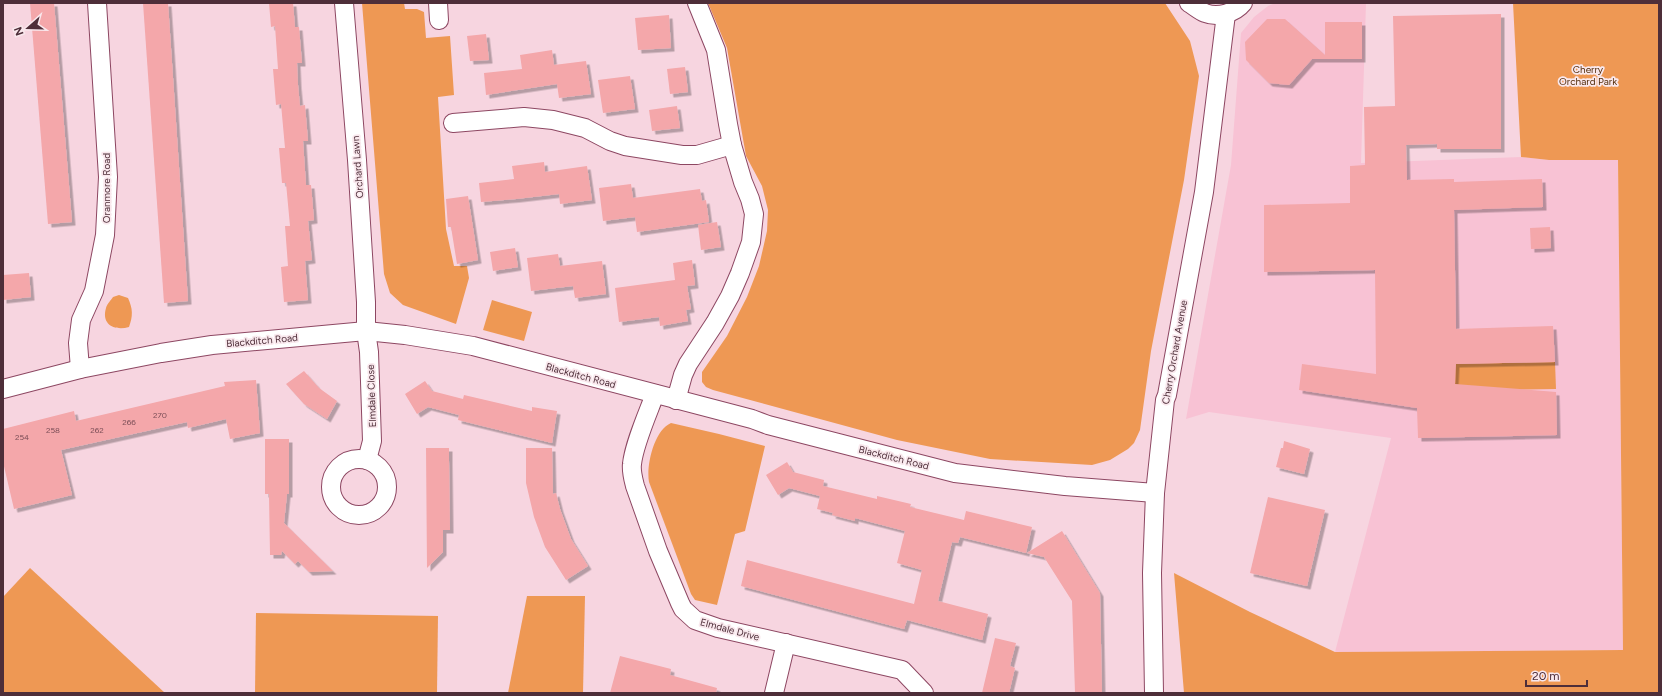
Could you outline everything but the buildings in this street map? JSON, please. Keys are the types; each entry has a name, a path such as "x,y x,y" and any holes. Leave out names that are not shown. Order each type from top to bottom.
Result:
{"street":[{"name":"Oranmore Road","path":"80,369 78,342 81,320 94,291 105,235 108,177 97,3"},
{"name":"Orchard Lawn","path":"344,3 357,160 366,302 366,331"},
{"path":"676,400 682,375 730,296 751,242 754,214 732,146 716,50 697,3"},
{"path":"1189,3 1206,13 1216,15 1226,14 1240,7 1243,3"},
{"name":"Cherry Orchard Avenue","path":"1154,693 1152,573 1155,493 1165,400 1204,192 1226,14"},
{"path":"453,123 524,118 553,120 585,128 610,141 625,146 682,155 697,155 732,146"},
{"name":"Blackditch Road","path":"3,388 80,369 161,353 212,345 366,331 405,335 473,346 956,472 1065,486 1155,493"},
{"name":"Elmdale Close","path":"366,331 369,352 372,441 367,460"},
{"name":"Elmdale Drive","path":"655,394 632,462 632,474 658,551 683,609 695,620 706,625 902,670 924,693"},
{"path":"774,693 786,643"}],"shaded area":[{"path":"1275,3 1366,3 1361,163 1521,157 1549,160 1618,160 1623,650 1335,652 1391,438 1209,412 1186,419 1231,165 1241,33 1254,17 1268,6"}],"green space":[{"path":"362,3 404,3 405,9 417,9 424,12 426,38 450,36 454,95 438,97 446,229 454,266 467,266 469,278 456,324 403,305 390,293 384,274"},
{"path":"708,3 1165,3 1190,41 1199,76 1184,180 1151,351 1140,430 1134,443 1128,449 1110,460 1092,465 990,459 897,440 706,387 702,382 702,372 727,336 747,297 759,266 767,231 768,210 762,186 746,156 727,48"},
{"name":"Cherry Orchard Park","path":"1513,3 1659,3 1659,693 1184,693 1174,573 1250,612 1335,652 1623,650 1618,160 1549,160 1521,157"},
{"path":"119,295 128,298 132,309 129,327 119,328 107,323 105,314 107,305 113,297"},
{"path":"492,300 532,312 524,341 483,330"},
{"path":"1555,362 1556,389 1428,391 1450,364"},
{"path":"671,423 765,446 745,531 735,534 717,605 695,600 691,594 649,482 648,475 652,449 660,433"},
{"path":"30,568 165,693 3,693 3,597"},
{"path":"527,596 585,596 583,693 508,693"},
{"path":"256,613 438,616 437,693 255,693"}]}
